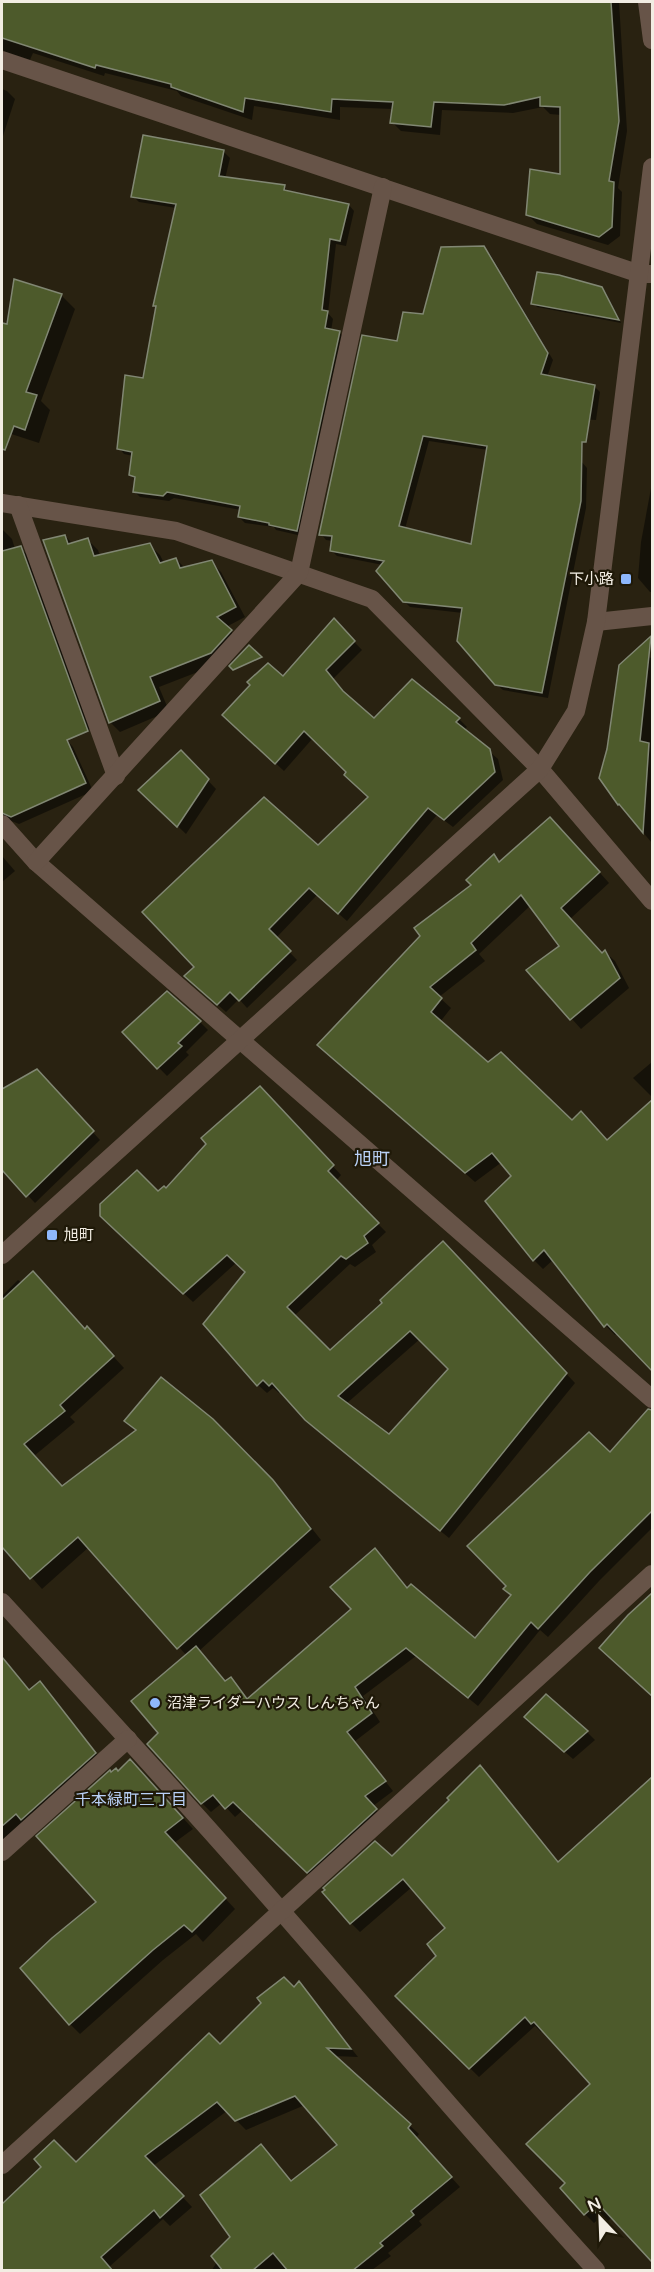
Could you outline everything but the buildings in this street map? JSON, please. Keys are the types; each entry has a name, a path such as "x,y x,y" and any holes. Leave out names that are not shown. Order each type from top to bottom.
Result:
{"street":[{"path":"647,2 652,40"},
{"path":"2,60 646,274"},
{"path":"2,1255 540,769 576,711 596,622 646,274 652,167"},
{"path":"36,862 299,573 383,187"},
{"path":"10,504 176,531 372,599 540,769 652,901"},
{"path":"10,504 116,776"},
{"path":"596,622 652,616"},
{"path":"2,824 36,862 652,1399"},
{"path":"2,2165 652,1574"},
{"path":"2,1602 281,1911 596,2271"},
{"path":"2,1852 128,1739"}],"place":[{"name":"下小路","path":"626,579"},
{"name":"旭町","path":"52,1235"},
{"name":"沼津ライダーハウス しんちゃん","path":"155,1703"}],"district":[{"name":"旭町","path":"372,1159"},
{"name":"千本緑町三丁目","path":"131,1799"}]}
